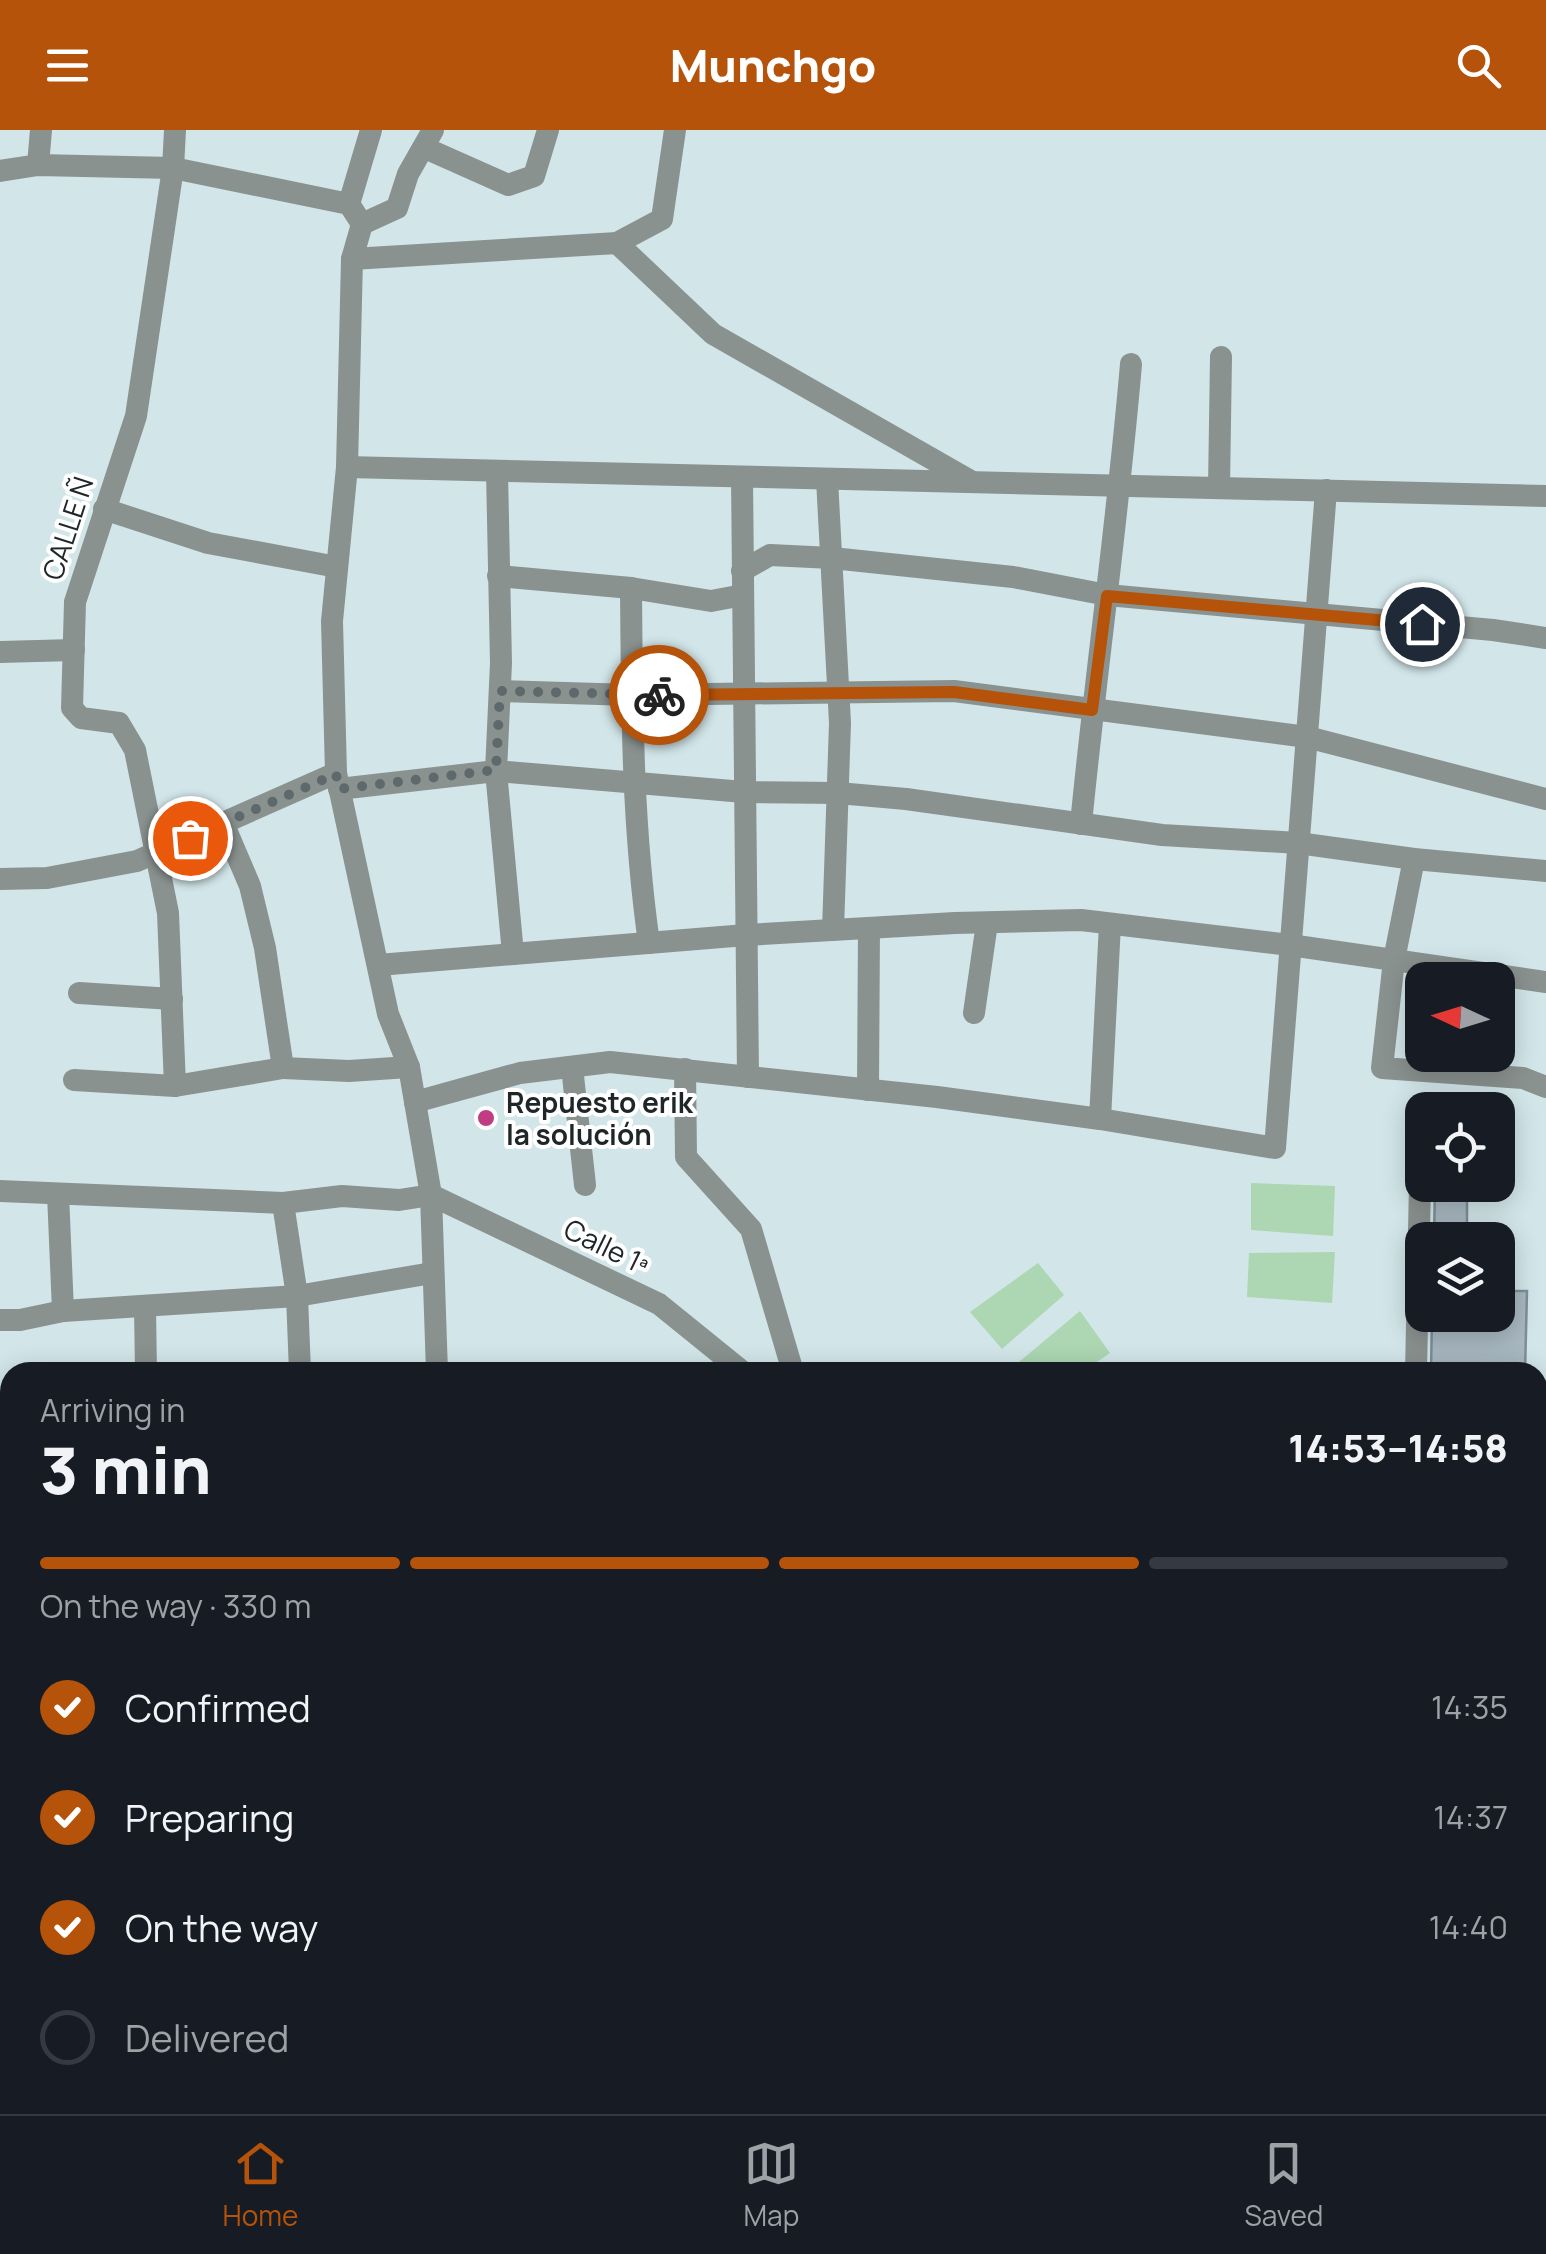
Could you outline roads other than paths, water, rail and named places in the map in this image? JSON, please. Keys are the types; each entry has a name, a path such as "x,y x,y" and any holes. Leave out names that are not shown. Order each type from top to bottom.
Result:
{"street":[{"path":"38,165 41,130"},
{"name":"CALLE Ñ","path":"175,130 173,168 136,416 75,602 72,708 81,718 120,723 135,750 168,914 175,1086"},
{"path":"371,130 352,259 347,467 332,621 338,781 388,1014 409,1067 431,1195 437,1362"},
{"path":"0,170 38,165 173,168 356,214 397,208 408,174 428,139 508,186 534,176 548,130"},
{"path":"352,259 617,243 662,218 675,130"},
{"path":"617,243 712,334 972,482"},
{"path":"1219,488 1221,357"},
{"path":"1081,824 1121,486 1131,364"},
{"path":"347,467 1546,496"},
{"path":"496,471 500,691 496,770 513,954"},
{"path":"742,477 748,1077"},
{"path":"827,479 839,692 833,930"},
{"path":"415,1102 520,1073 610,1062 1100,1118 1275,1148 1326,490"},
{"path":"104,510 208,543 337,566"},
{"path":"742,571 770,555 832,558 1013,577 1107,596 1546,638"},
{"path":"498,576 632,588 711,601 743,596"},
{"path":"632,588 633,782 648,943"},
{"path":"0,652 74,650"},
{"path":"500,691 632,695 954,692 1307,737 1546,799"},
{"path":"0,879 47,878 137,861 338,781 496,770 744,792 838,793 1162,835 1298,843 1546,871"},
{"path":"224,825 250,886 258,917 283,1068"},
{"path":"1414,859 1394,960 1382,1068 1523,1078 1546,1087"},
{"path":"378,965 746,935 1082,920 1546,982"},
{"path":"974,1013 988,922"},
{"path":"1100,1118 1110,924"},
{"path":"868,1090 869,928"},
{"path":"78,993 172,999"},
{"path":"572,1066 585,1185"},
{"path":"74,1080 175,1086 283,1068 409,1067"},
{"path":"685,1069 686,1157 751,1229 790,1362"},
{"path":"0,1191 283,1203 342,1196 399,1200 431,1195"},
{"path":"58,1194 63,1312"},
{"name":"Calle 1ª","path":"431,1195 660,1304 731,1362"},
{"path":"1416,1362 1420,1202"},
{"path":"283,1203 298,1296 300,1362"},
{"path":"0,1320 298,1296 432,1274"},
{"path":"144,1308 146,1362"}],"place":[{"name":"Repuesto erik la solución","path":"486,1118"}]}
